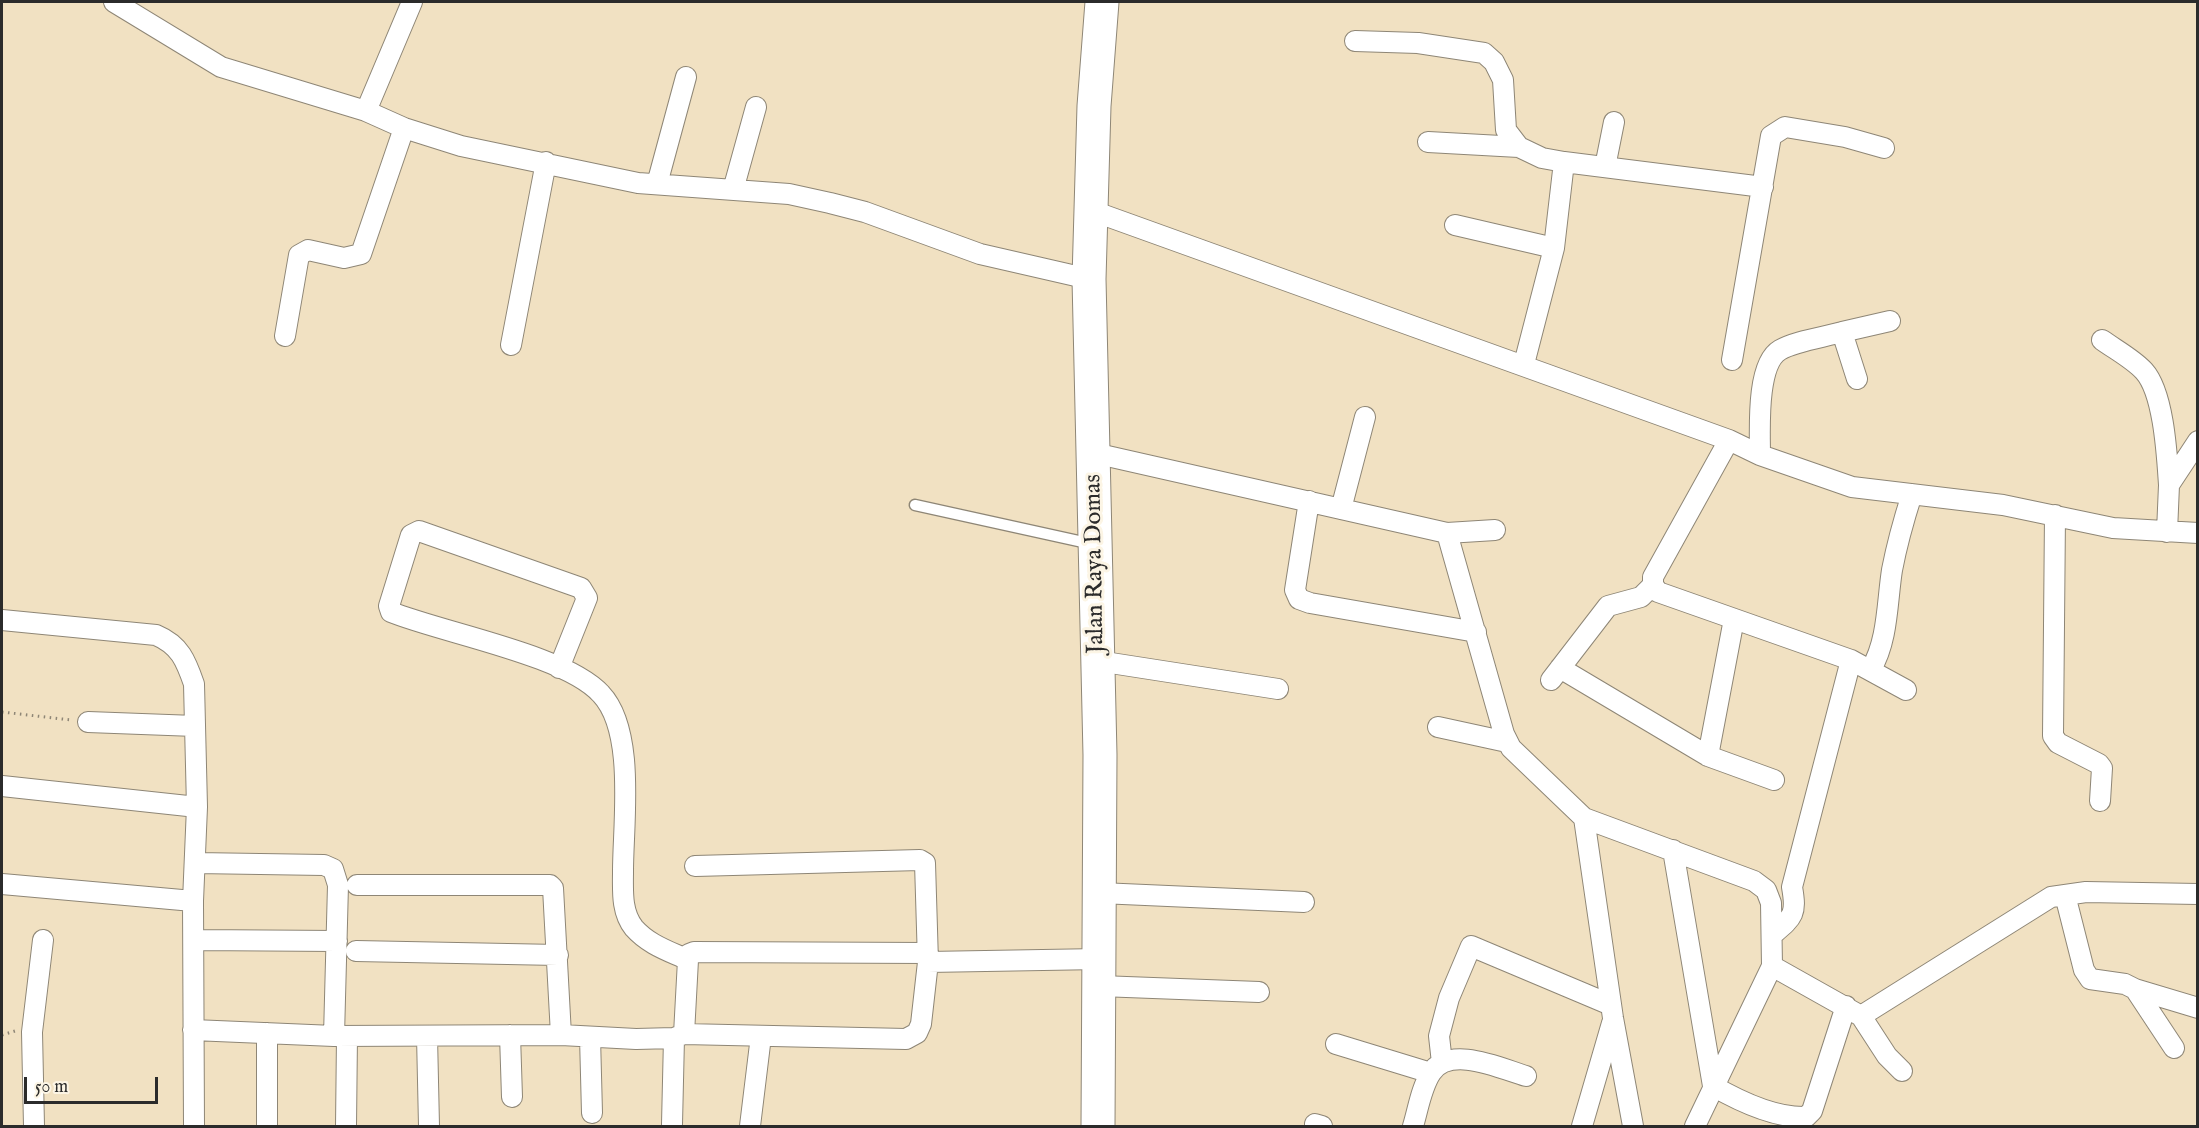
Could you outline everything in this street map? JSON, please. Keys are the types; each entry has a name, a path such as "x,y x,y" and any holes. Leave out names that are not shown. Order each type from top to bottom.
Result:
{"highway":[{"name":"Jalan Raya Domas","path":"1098,1126 1100,893 1098,661 1089,279 1090,210 1102,2"}],"street":[{"path":"114,2 221,67 366,111 404,128 501,156 546,162 638,183 789,194 865,212 980,254 1089,279"},
{"path":"366,111 412,2"},
{"path":"1355,41 1418,43 1484,53 1494,62 1503,80 1506,130 1519,147"},
{"path":"657,184 686,77"},
{"path":"733,190 756,107"},
{"path":"1605,167 1614,122"},
{"path":"1732,360 1771,136 1785,127 1845,137 1884,148"},
{"path":"285,336 299,255 308,250 344,258 361,254 404,128"},
{"path":"1428,142 1519,147 1542,158 1563,162 1763,187"},
{"path":"511,345 546,162"},
{"path":"1524,364 1554,248 1563,162"},
{"path":"1090,210 1524,364 1729,441 1760,455 1852,487 2055,515 2112,528 2197,534"},
{"path":"1455,225 1554,248"},
{"path":"1760,455 1760,407 1770,358 1781,349 1890,321"},
{"path":"1842,332 1857,379"},
{"path":"2102,340 2144,371 2152,384 2157,400 2169,485 2167,532"},
{"path":"1341,509 1365,417"},
{"path":"1729,441 1653,577 1653,585 1659,591 1851,660 1906,690"},
{"path":"2169,485 2198,441"},
{"path":"1094,453 1447,533 1495,530"},
{"path":"1870,669 1875,662 1886,617 1896,552 1912,494"},
{"path":"1309,501 1295,590 1299,599 1310,603 1476,632"},
{"path":"2055,515 2053,736 2058,743 2102,768 2100,801"},
{"path":"559,668 587,598 586,592 581,588 419,531 411,535 389,606 391,612 559,668 581,678 601,693 613,709 623,753 623,901 632,926 649,942 688,960"},
{"path":"1447,533 1507,741 1584,818 1754,880 1766,890 1771,903 1772,966 1695,1126"},
{"path":"1653,585 1641,597 1608,606 1555,674 1708,756 1774,780"},
{"path":"1708,756 1734,619"},
{"path":"2,620 156,635 170,641 181,652 194,684 197,807 193,901 195,940 194,1126"},
{"path":"1772,935 1791,919 1795,907 1792,887 1851,660"},
{"path":"1098,661 1278,689"},
{"path":"88,722 195,726"},
{"path":"1438,727 1507,741"},
{"path":"2,786 197,807"},
{"path":"1584,818 1612,1011 1633,1126"},
{"path":"1672,850 1713,1086"},
{"path":"193,1030 340,1036 761,1036 906,1039 916,1034 921,1024 928,957 926,866 920,860 695,866"},
{"path":"196,863 329,865 333,869 338,885 340,1036 346,1126"},
{"path":"2,884 193,901"},
{"path":"357,885 550,885 553,888 558,955 561,1035"},
{"path":"1713,1086 1794,1122 1806,1117 1812,1111 1853,1011 2035,905 2065,895 2086,892 2198,894"},
{"path":"1100,893 1304,902"},
{"path":"2065,895 2084,970 2090,979 2125,984 2198,1008"},
{"path":"34,1126 32,1032 43,940"},
{"path":"195,940 338,941"},
{"path":"1413,1126 1436,1068 1439,1036 1446,1007 1471,946 1612,1011"},
{"path":"356,951 558,955"},
{"path":"672,1124 688,960 694,952 928,957 1100,972 1259,992"},
{"path":"1772,966 1853,1011 1887,1056 1902,1071"},
{"path":"2135,989 2174,1048"},
{"path":"1582,1126 1612,1011"},
{"path":"267,1033 267,1126"},
{"path":"510,1035 512,1097"},
{"path":"427,1036 429,1126"},
{"path":"750,1126 761,1036"},
{"path":"590,1037 592,1113"},
{"path":"1336,1044 1436,1068 1453,1059 1473,1060 1526,1076"}],"lane":[{"path":"915,505 1095,544"}],"path":[{"path":"2,712 88,722"}]}
